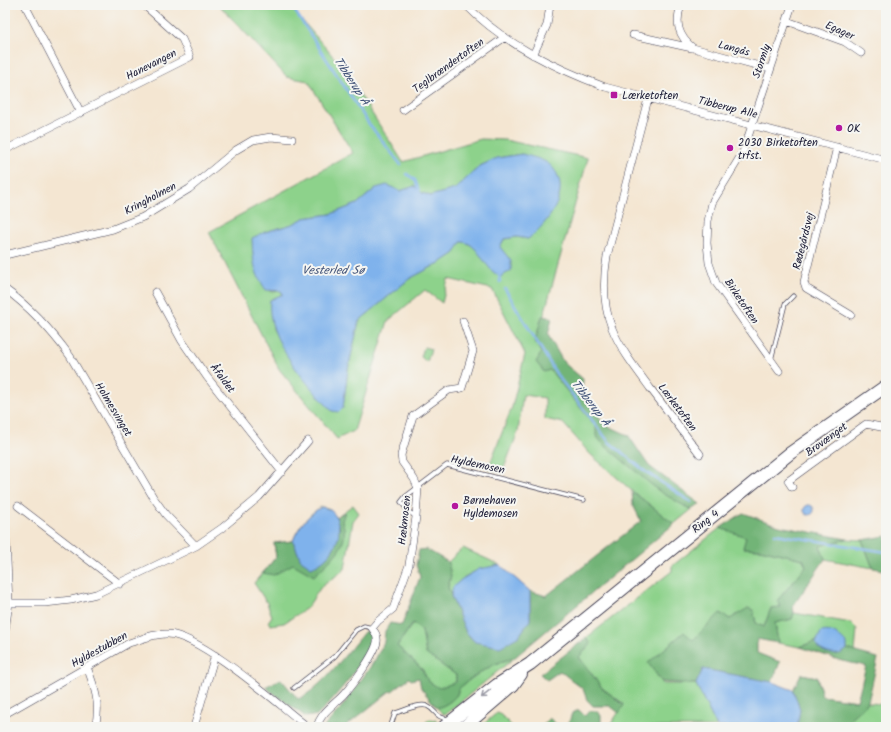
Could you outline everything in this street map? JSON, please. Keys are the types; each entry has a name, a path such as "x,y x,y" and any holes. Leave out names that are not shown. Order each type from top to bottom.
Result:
{"main road":[{"name":"Ring 4","path":"444,727 460,722 497,685 530,664 789,454 886,386"}],"street":[{"path":"25,5 80,113"},
{"name":"Hanevangen","path":"5,150 190,57 182,39 144,5"},
{"name":"Tibberup Alle","path":"466,5 505,37 533,55 579,77 605,87 886,160"},
{"path":"533,55 547,25 550,5"},
{"path":"681,5 677,24 684,41 692,48"},
{"name":"Stormly","path":"751,125 792,5"},
{"name":"Egager","path":"787,21 845,42 861,53"},
{"name":"Langås","path":"633,35 692,48 770,69"},
{"name":"Teglbrændertoften","path":"403,110 505,37"},
{"name":"Lærketoften","path":"648,98 607,256 604,271 605,303 609,322 622,350 700,454"},
{"name":"Birketoften","path":"751,125 743,152 712,203 708,221 707,243 709,263 716,283 779,371"},
{"name":"Kringholmen","path":"5,256 113,229 143,216 189,190 236,150 253,140 271,137 292,139"},
{"name":"Rødegårdsvej","path":"837,147 804,282 806,288 851,315"},
{"name":"Holmesvinget","path":"5,289 39,318 57,338 70,356 153,496 166,515 196,546"},
{"name":"Åfaldet","path":"155,292 182,341 207,377 282,472"},
{"name":"Hækmosen","path":"372,628 393,609 406,575 416,517 418,488 414,479 402,462 401,455 413,416 449,390 462,388 473,351 463,321"},
{"name":"Brovænget","path":"792,487 788,481 866,424 886,428"},
{"path":"9,603 45,603 71,600 96,594 120,584 196,546 222,528 259,497 308,441"},
{"path":"18,506 120,584"},
{"path":"5,519 9,603 5,631"},
{"path":"317,727 321,717 345,694 372,654 377,643 376,632 372,628"},
{"name":"Hyldestubben","path":"5,714 130,643 159,634 179,636 191,640 214,655 304,724"},
{"path":"194,727 214,655"},
{"path":"87,667 95,688 98,703 95,727"}],"lane":[{"path":"771,360 785,304 793,296"},
{"name":"Hyldemosen","path":"416,517 409,512 401,502 447,465 584,500"},
{"path":"294,688 335,656 356,630 364,626 372,628"},
{"path":"389,727 392,725 395,714 422,706 427,706 439,717 460,722"}],"green space":[{"path":"219,5 289,5 343,68 403,162 481,139 505,140 588,158 536,343 642,469 691,510 674,524 632,491 590,454 563,423 545,419 545,398 523,395 518,432 502,473 488,469 512,407 525,354 492,289 448,279 442,303 425,290 388,321 354,431 337,439 279,369 209,232 353,153 308,81 287,77","holes":["522,154 528,239 517,237 504,239 500,247 477,249 466,242 460,242 455,253 409,279 359,321 348,369 343,408 332,411 296,369 273,329 270,300 283,294 281,291 271,292 265,232 293,224 304,218 331,214 357,204 376,188 400,191 415,186 420,192 430,196 455,189 480,166 497,158"]},
{"path":"542,316 552,318 548,335 564,363 583,379 582,391 604,424 628,435 649,466 700,504 691,510 659,491 604,445 596,436 596,427 550,370 544,372 536,362 541,353 535,341"},
{"path":"424,347 431,349 427,362 421,357"},
{"path":"632,491 674,524 514,658 500,662 480,672 459,689 456,696 452,700 440,707 437,708 421,688 419,678 411,680 409,678 391,692 390,691 345,727 324,727 345,703 375,660 384,642 385,631 390,623 402,625 420,577 416,565 419,550 426,549 448,562 451,576 448,587 466,632 475,642 530,620 530,591 546,596 641,521 633,505","holes":["413,623 422,631 426,654 456,675 456,682 439,688 428,681 422,669 397,646"]},
{"path":"353,505 359,513 353,521 345,569 321,587 307,608 284,623 271,625 268,622 272,616 267,603 254,583 276,557 274,543 293,541 304,522 321,507 328,508 336,517"},
{"path":"345,512 342,521 344,537 342,545 333,558 314,576 293,564 274,575 263,573 276,557 274,543 293,541 301,560 340,529 336,517"},
{"path":"743,513 779,526 847,539 820,546 825,559 793,606 794,613 792,619 775,623 778,643 757,639 757,653 780,662 772,682 703,669 696,684 662,682 648,663 684,632 693,640 720,613 730,619 748,608 753,610 756,623 764,627 771,608 781,607 777,601 806,566 803,559 760,549 743,548 746,537 720,528"},
{"path":"720,528 747,537 743,548 760,549 803,559 806,567 777,601 782,607 771,608 764,627 756,623 753,610 730,619 720,613 693,640 649,663 663,684 696,684 717,727 609,727 624,704 602,688 579,657 591,644 586,638 672,571 672,566"},
{"path":"886,536 886,567 884,570 873,568 862,540"},
{"path":"847,539 862,540 873,568 825,559 819,546"},
{"path":"463,548 500,565 485,568 470,574 458,582 451,596 448,587 451,576 448,562"},
{"path":"794,613 851,623 857,629 855,652 820,639 800,647 778,643 775,623 792,619"},
{"path":"413,623 422,631 426,654 456,675 456,682 439,689 428,681 422,669 397,646"},
{"path":"365,631 374,633 370,645 358,667 343,687 318,715 306,717 265,687 281,679 298,699 307,694 325,679"},
{"path":"586,638 591,644 579,657 602,688 624,705 619,713 610,706 593,706 587,700 583,689 560,671 547,680 540,674"},
{"path":"820,639 855,652 878,658 868,702 841,727 797,727 800,709 793,690 801,674 817,677 822,696 857,701 866,666 842,661 800,647"},
{"path":"514,658 447,713 443,714 437,708 452,700 461,687 480,672 500,662"},
{"path":"801,674 817,677 822,696 886,705 886,727 797,727"},
{"path":"579,710 585,716 589,711 598,711 601,716 601,726 572,727 569,722 572,713"},
{"path":"498,712 513,727 480,727"},
{"path":"549,718 560,727 544,727 543,726"},
{"path":"430,719 436,720 437,722 430,727 420,727"}],"water":[{"name":"Vesterled Sø","path":"522,154 547,162 553,168 558,177 560,187 559,197 555,207 550,216 535,233 528,239 517,237 504,239 500,247 511,261 511,271 500,277 491,269 474,247 470,244 461,242 455,253 409,279 359,321 348,369 343,408 339,412 332,411 300,374 281,345 274,330 270,315 270,300 283,294 281,291 266,290 258,277 254,265 252,238 265,232 293,224 304,218 331,214 357,204 376,188 387,185 400,191 415,186 420,192 430,196 455,189 480,166 497,158"},
{"path":"807,505 811,505 813,506 813,514 807,515 804,512 804,508"},
{"path":"321,507 329,509 333,512 339,527 339,534 334,548 329,554 318,564 311,567 301,560 293,541 304,522"},
{"path":"500,565 530,591 530,620 519,636 500,647 475,642 466,632 451,596 453,587 462,579 479,569"},
{"path":"829,631 836,634 847,644 847,649 844,652 833,654 818,648 816,643 821,632"},
{"path":"703,669 772,682 793,690 800,709 797,727 717,727 696,684"}],"waterway":[{"name":"Tibberup Å","path":"291,5 369,124 401,165"},
{"name":"Tibberup Å","path":"407,174 415,180 421,196"},
{"name":"Tibberup Å","path":"499,275 500,282"},
{"name":"Tibberup Å","path":"505,289 557,375 609,442 646,472 691,502"},
{"name":"Tibberup Å","path":"775,534 886,552"}],"place":[{"name":"Lærketoften","path":"614,95"},
{"name":"OK","path":"839,128"},
{"name":"2030 Birketoften trfst.","path":"730,148"},
{"name":"Børnehaven Hyldemosen","path":"455,506"}]}
